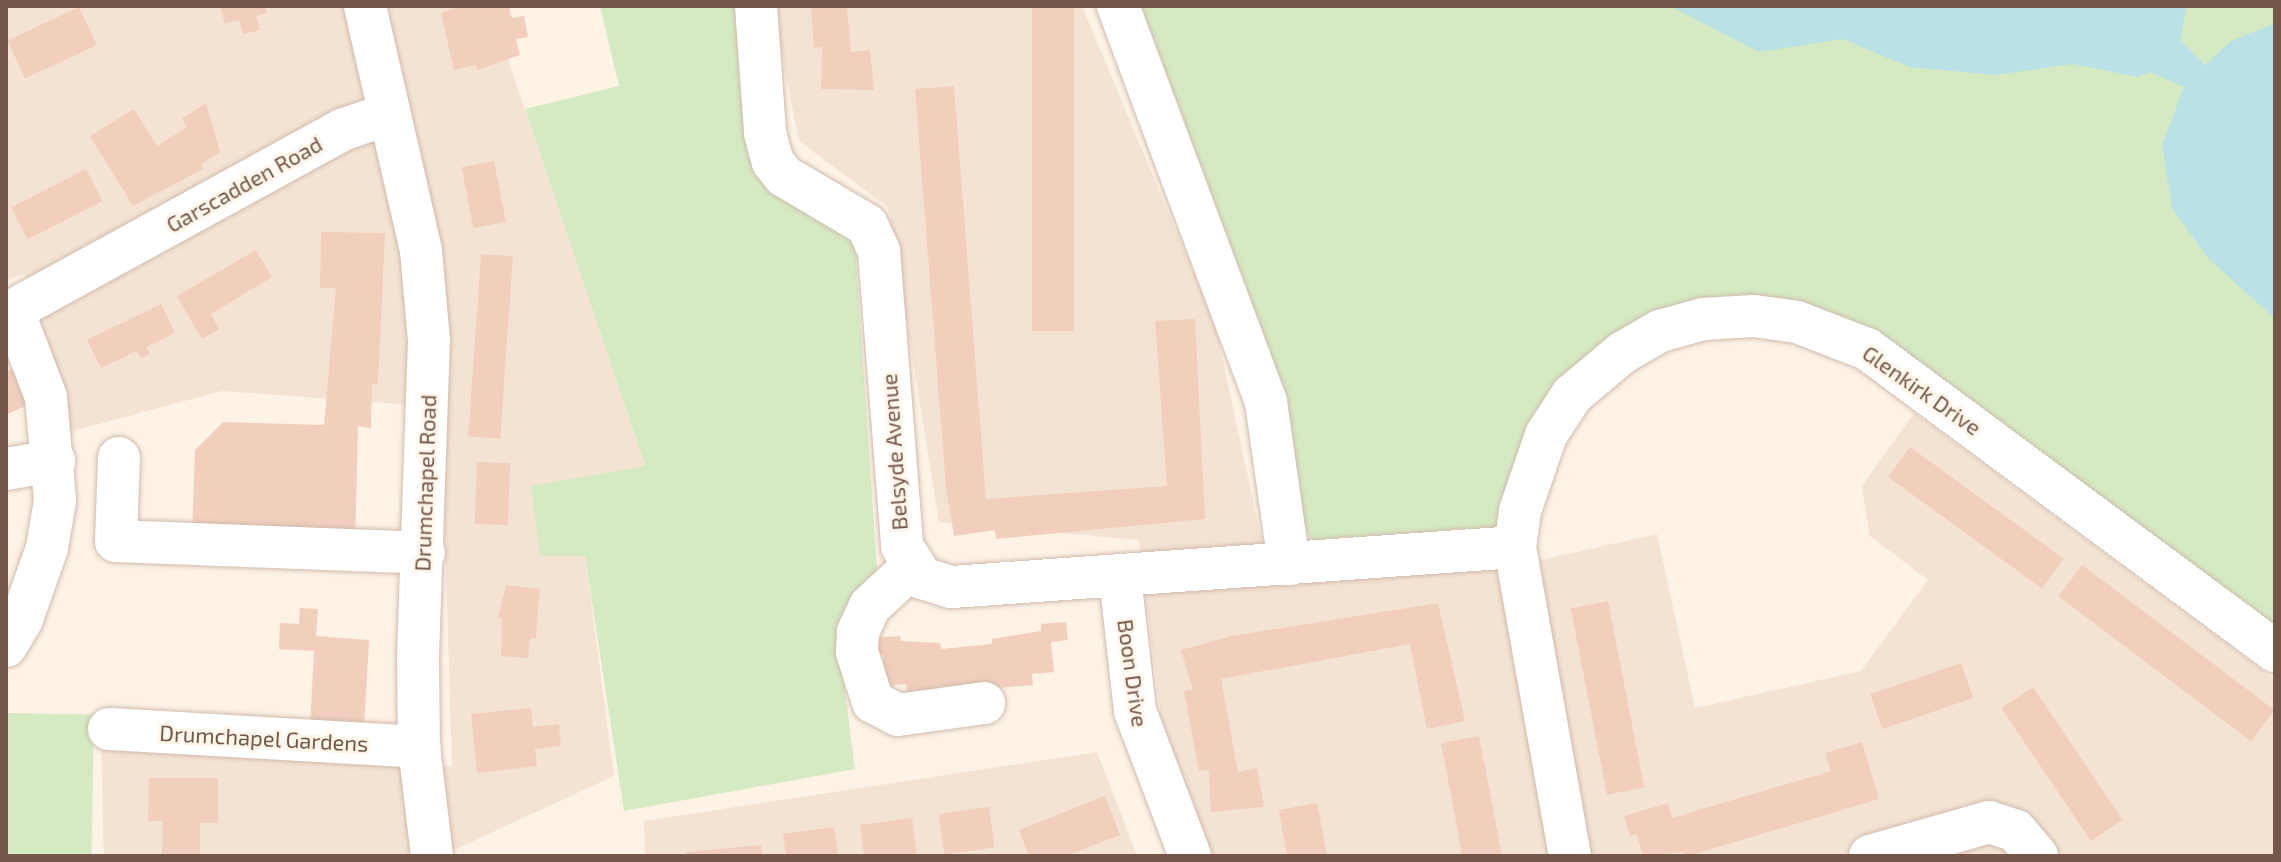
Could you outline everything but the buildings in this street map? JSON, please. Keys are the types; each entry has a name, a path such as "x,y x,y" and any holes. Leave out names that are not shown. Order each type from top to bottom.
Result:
{"street":[{"path":"365,6 388,114"},
{"name":"Belsyde Avenue","path":"756,6 765,133 773,162 784,176 867,225 879,251 902,546 911,568"},
{"path":"1118,6 1266,402 1289,564"},
{"name":"Garscadden Road","path":"10,312 342,130 388,114"},
{"name":"Drumchapel Road","path":"388,114 421,251 426,310 419,747 432,856"},
{"path":"6,646 22,619 54,526 54,461 46,397 10,312"},
{"name":"Glenkirk Drive","path":"1570,856 1515,547 1531,467 1546,435 1572,395 1594,374 1660,331 1703,319 1754,316 1797,322 1837,334 1887,363 2275,651"},
{"path":"119,458 116,541 424,553"},
{"path":"6,469 54,461"},
{"path":"984,703 898,715 873,702 857,652 858,632 870,606 911,568 935,585 952,587 1515,547"},
{"name":"Boon Drive","path":"1120,577 1135,711 1190,856"},
{"name":"Drumchapel Gardens","path":"109,729 419,747"},
{"path":"1870,856 1989,822 2008,826 2037,856"}],"shaded area":[{"path":"6,6 490,6 645,467 531,487 585,555 614,776 441,856 104,856 101,742 452,767 441,407 222,391 61,434 25,273 6,281"},
{"path":"772,6 1082,6 1215,324 1265,556 1545,559 1657,534 1695,708 1861,671 1928,580 1870,536 1862,486 1914,413 2275,680 2275,856 1203,856 1163,732 1139,540 939,522 888,207 799,141"},
{"path":"1097,752 1137,856 645,856 644,821"}],"green space":[{"path":"600,6 740,6 758,177 854,230 878,584 837,628 855,769 624,811 585,556 540,556 531,486 645,466 525,109 619,86"},
{"path":"1141,6 2275,6 2275,631 1868,333 1650,324 1498,529 1315,543 1298,521 1269,349"},
{"path":"6,713 94,715 92,856 6,856"}],"water":[{"path":"1670,6 2187,6 2180,40 2205,65 2231,41 2275,23 2275,319 2208,258 2172,208 2162,145 2184,87 2150,72 2138,77 2073,64 1995,75 1909,67 1843,39 1759,52"}]}
